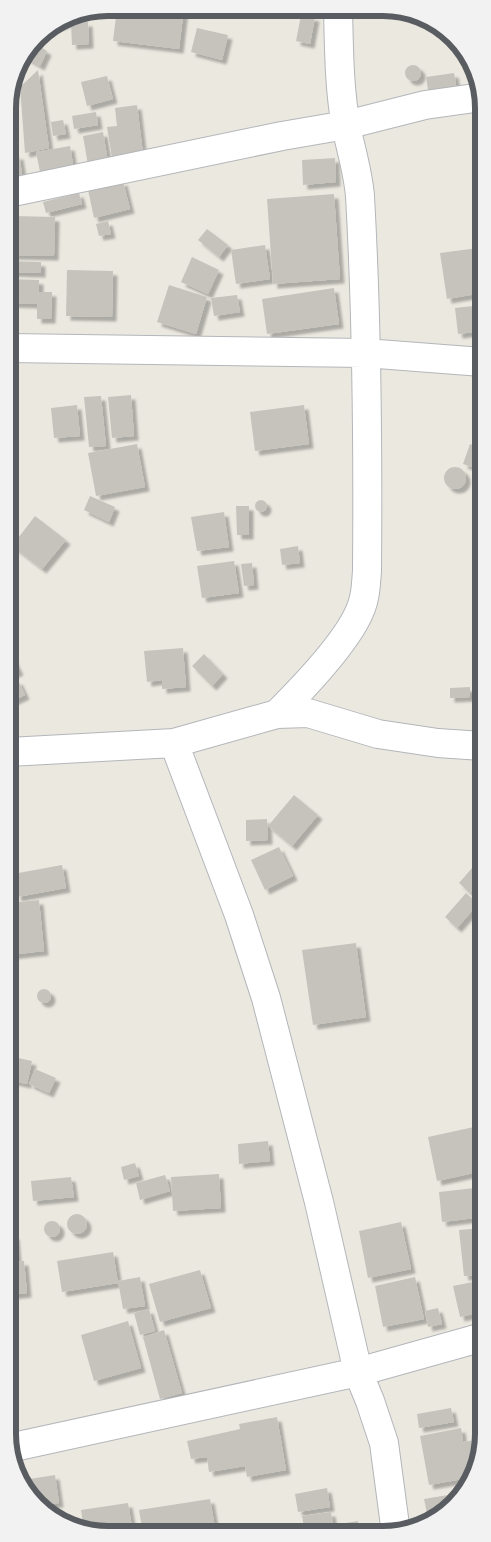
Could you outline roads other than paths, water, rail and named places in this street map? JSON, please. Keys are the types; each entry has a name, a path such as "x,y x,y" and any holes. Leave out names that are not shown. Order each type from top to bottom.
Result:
{"street":[{"path":"277,714 304,688 349,629 362,605 367,571 365,353 360,195 346,125 338,16"},
{"path":"16,191 262,140 346,125 425,105 474,98"},
{"path":"16,348 365,353 475,361"},
{"path":"16,752 174,743 277,714 308,713 378,734 438,743 475,746"},
{"path":"174,743 240,915 266,998 319,1202 358,1372 384,1443 395,1525"},
{"path":"17,1446 358,1372 475,1339"}]}
